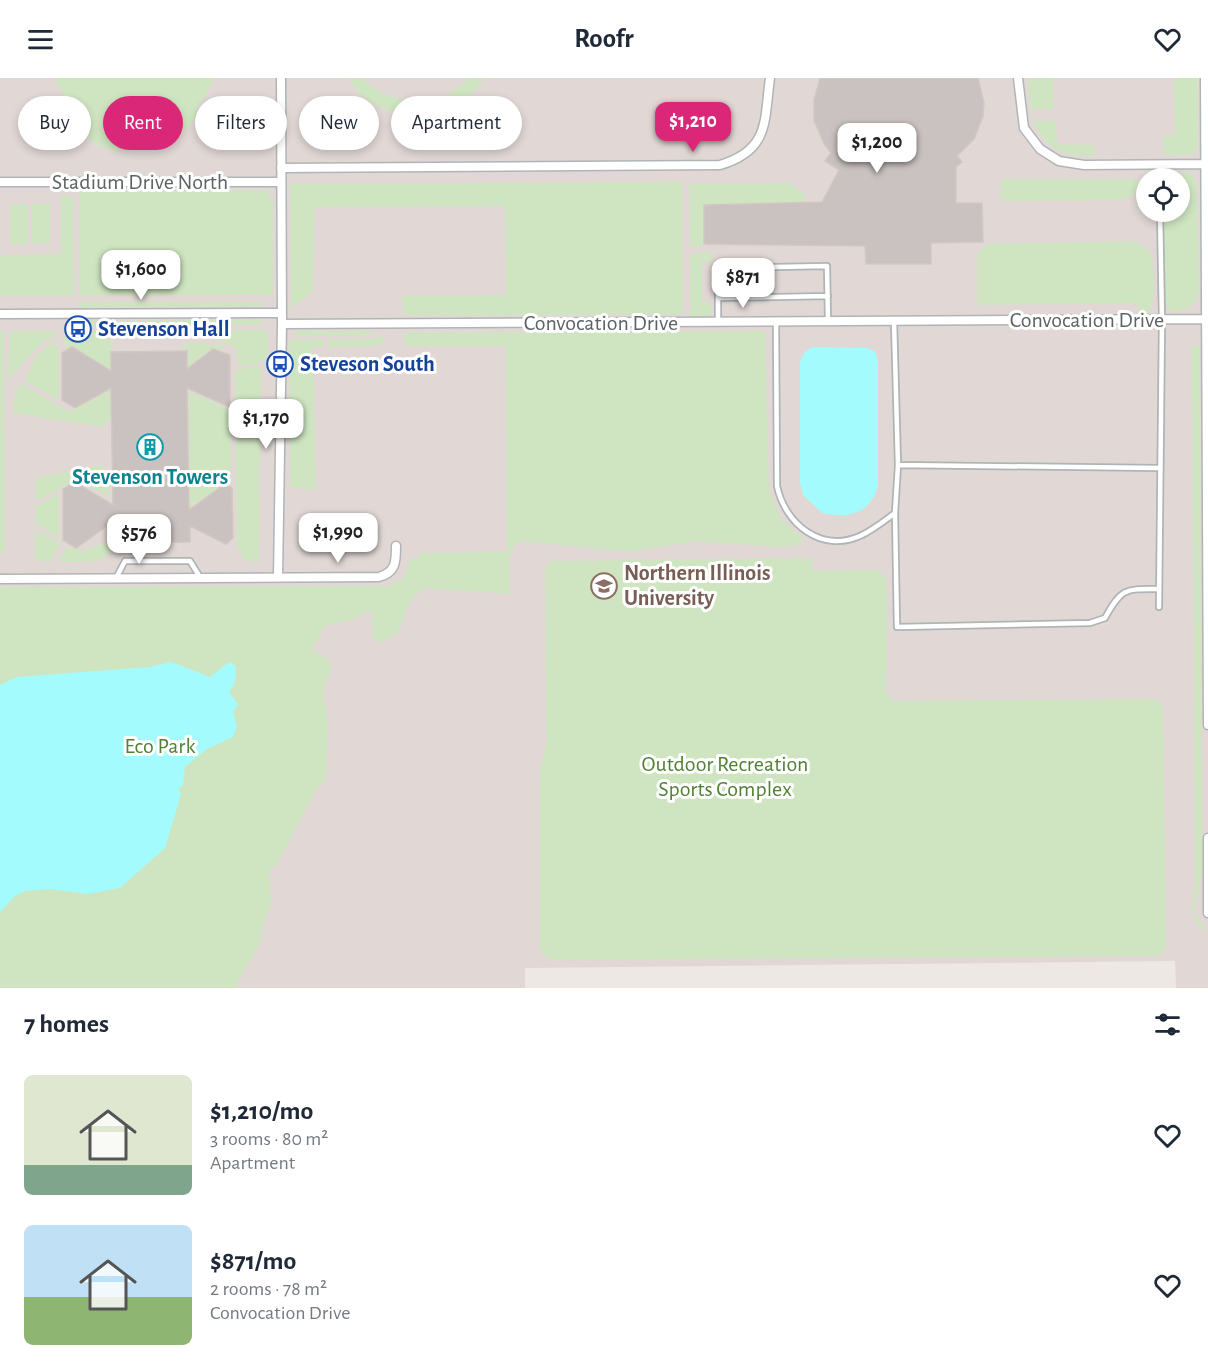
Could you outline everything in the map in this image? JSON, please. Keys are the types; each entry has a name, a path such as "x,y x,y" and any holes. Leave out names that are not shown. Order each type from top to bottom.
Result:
{"street":[{"path":"278,577 282,324 281,78"},
{"path":"281,168 720,165 754,148 768,109 770,78"},
{"path":"1018,78 1024,128 1040,149 1049,156 1071,164 1207,164"},
{"path":"1205,78 1208,725"},
{"name":"Stadium Drive North","path":"0,182 281,182"},
{"path":"0,314 282,313"},
{"name":"Convocation Drive","path":"282,324 1206,319"},
{"path":"0,579 379,577 394,569 396,546"},
{"path":"1208,838 1208,913"}],"lane":[{"path":"1159,607 1162,320 1160,222"},
{"path":"718,322 718,268 827,266 828,321"},
{"path":"718,298 828,296"},
{"path":"894,321 897,627 1090,623 1105,618 1118,595 1128,589 1159,589"},
{"path":"776,322 777,486 786,512 802,530 831,540 860,536 895,513"},
{"path":"897,465 1159,468"},
{"path":"117,578 125,561 190,561 200,578"}],"shaded area":[{"name":"Northern Illinois University","path":"0,78 1208,78 1208,988 1176,988 1175,961 525,968 525,988 0,988"}],"green space":[{"path":"54,78 215,78 205,96 195,96 195,120 183,133 183,96 103,96 103,147 96,145 91,140 91,96 64,96"},
{"path":"348,78 364,80 391,96 391,111 379,106 379,96 360,94"},
{"path":"468,78 484,78 471,94 442,96 450,93"},
{"path":"1028,78 1053,78 1053,109 1030,109"},
{"path":"1174,78 1198,78 1198,145 1194,154 1165,156 1163,136 1175,134"},
{"path":"1033,120 1055,121 1058,144 1094,145 1095,157 1065,153 1050,145 1043,138"},
{"path":"1190,173 1197,184 1199,293 1190,307 1183,310 1174,312 1165,305 1164,222 1190,222"},
{"path":"1001,180 1136,180 1136,193 1122,200 1001,201"},
{"path":"682,182 683,314 414,316 404,314 402,296 506,295 505,206 314,207 313,291 291,309 290,184"},
{"path":"790,183 806,195 802,203 704,205 704,246 690,247 689,184"},
{"path":"79,190 265,190 273,199 273,295 79,296"},
{"path":"61,194 73,197 74,296 0,296 0,255 61,254"},
{"path":"28,204 28,244 10,244 10,205"},
{"path":"32,204 50,204 50,243 32,243"},
{"path":"1134,241 1143,245 1151,257 1154,292 1149,313 1138,313 1137,303 977,305 977,254 986,244"},
{"path":"694,253 713,253 713,261 702,262 702,302 711,302 712,315 690,317 690,257"},
{"path":"79,302 262,302 262,306 79,307"},
{"path":"263,320 261,325 81,326 79,321"},
{"path":"75,330 97,330 115,345 110,348 113,353 110,353 110,371 73,346 68,349 62,338"},
{"path":"265,330 268,335 268,356 261,363 239,366 235,347 202,335 201,331"},
{"path":"0,331 4,332 5,553 0,553"},
{"path":"10,331 59,332 42,343 8,379"},
{"path":"188,331 180,337 116,337 107,332"},
{"path":"299,331 374,331 364,336 291,336"},
{"name":"Eco Park","path":"765,331 769,490 781,520 804,539 799,545 780,547 696,541 627,552 521,541 516,543 509,558 510,594 425,588 410,602 398,633 383,642 373,640 372,610 352,620 329,624 323,629 312,649 329,660 331,671 323,689 328,728 326,779 316,790 277,864 269,870 271,904 262,927 262,939 235,988 0,988 0,587 391,586 403,579 411,558 421,558 418,553 507,552 506,346 410,346 404,342 403,333"},
{"path":"385,335 383,342 376,346 328,347 328,340 369,340"},
{"path":"289,340 323,340 323,347 313,347 316,490 290,487"},
{"path":"54,341 59,349 59,400 25,381 35,357"},
{"path":"189,342 224,346 220,351 212,348 188,367 189,349 180,349"},
{"path":"1192,346 1200,346 1202,871 1194,912 1208,932 1196,922 1193,909 1195,880"},
{"path":"261,366 259,561 246,561 238,549 237,539 235,370"},
{"path":"20,383 69,412 110,390 111,420 105,421 105,427 14,413 13,400"},
{"path":"189,391 231,410 231,480 190,507"},
{"path":"103,465 103,472 112,472 112,477 108,477 109,495 74,481 36,501 35,484 40,477"},
{"path":"59,493 59,538 36,523 35,507"},
{"path":"36,530 60,543 51,561 36,561"},
{"path":"113,539 109,554 95,561 61,562 59,559 67,547 83,551"},
{"name":"Outdoor Recreation Sports Complex","path":"812,558 813,571 878,570 887,579 886,693 894,701 1155,699 1163,707 1166,948 1159,956 550,960 540,952 540,773 546,743 545,568 551,561"}],"water":[{"path":"812,347 868,348 875,352 878,360 878,486 864,509 850,514 822,513 803,495 800,482 800,362 804,353"},
{"path":"171,662 210,677 229,662 236,666 235,683 229,692 238,704 233,712 237,726 233,737 207,749 185,767 183,786 178,788 181,794 165,848 120,888 87,894 50,889 26,891 15,896 0,912 0,685 17,677 150,667"}],"building":[{"path":"820,78 978,78 984,103 983,116 974,139 957,156 962,162 956,167 956,203 982,203 983,242 931,243 931,264 866,264 865,246 704,244 704,205 822,202 839,170 825,161 831,153 824,144 814,120 814,100"},
{"name":"Stevenson Towers","path":"72,347 111,371 111,352 187,351 187,369 213,349 230,355 230,407 187,388 189,510 225,484 232,488 233,538 226,544 190,526 190,542 114,543 114,521 76,548 63,540 63,489 75,482 113,505 111,388 75,408 62,400 62,353"}],"place":[{"name":"Stevenson Hall","path":"78,329"},
{"name":"Steveson South","path":"280,364"},
{"name":"Stevenson Towers","path":"150,447"},
{"name":"Northern Illinois University","path":"604,586"}]}
